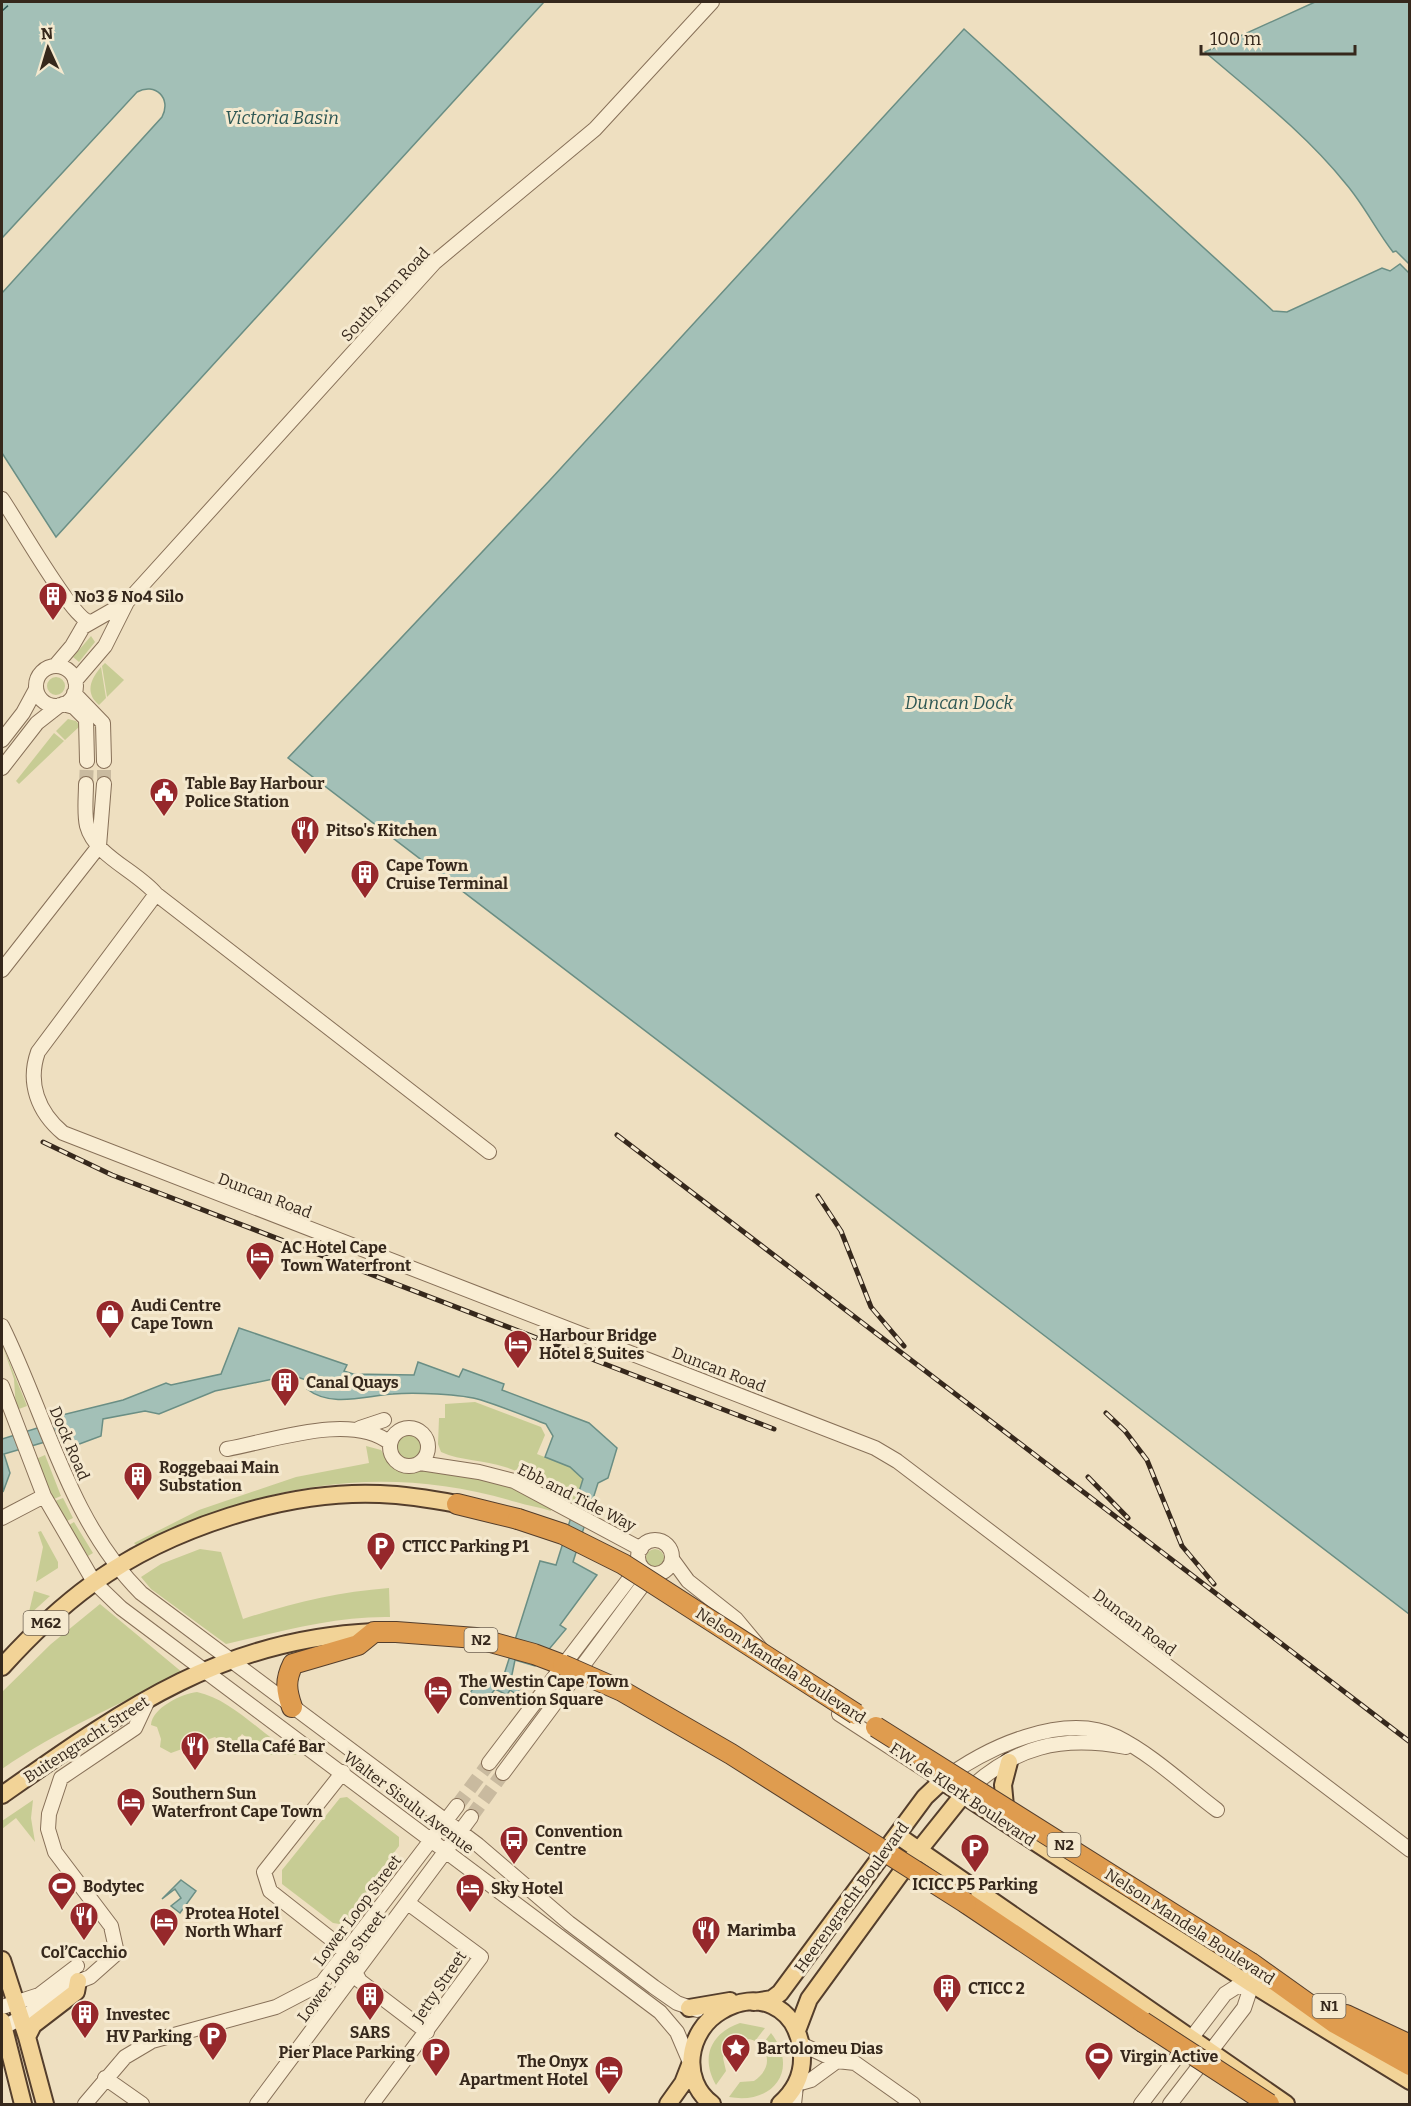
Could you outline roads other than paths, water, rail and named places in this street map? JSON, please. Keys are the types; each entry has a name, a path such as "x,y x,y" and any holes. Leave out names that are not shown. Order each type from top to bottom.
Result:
{"highway":[{"name":"Nelson Mandela Boulevard","path":"457,1504 528,1521 563,1534 632,1569 793,1674 1251,1963 1335,2023 1410,2065"},
{"path":"292,1707 286,1689 287,1675 293,1664 358,1645 377,1632"},
{"name":"N2","path":"377,1632 449,1634 505,1645 554,1661 621,1691 730,1754 927,1878 1269,2104"},
{"name":"N1","path":"1251,1963 1341,2013 1410,2045"},
{"path":"1143,2022 1251,2104"}],"main road":[{"name":"Nelson Mandela Boulevard","path":"94,1582 165,1542 263,1507 317,1497 378,1494 457,1504"},
{"name":"M62","path":"2,1667 44,1625 94,1582"},
{"name":"N2","path":"205,1669 230,1659 308,1639 377,1632"},
{"name":"Buitengracht Street","path":"2,1795 118,1714 205,1669"},
{"path":"1009,1762 1002,1791 1009,1825"},
{"name":"F.W. de Klerk Boulevard","path":"942,1781 1252,1984 1410,2080"},
{"name":"Heerengracht Boulevard","path":"719,2012 772,1999 788,1983 925,1797 942,1781"},
{"name":"Heerengracht Boulevard","path":"797,2085 802,2061 799,2036 809,1999 963,1795"},
{"path":"897,1835 1190,2040 1286,2104"},
{"path":"2,1960 8,2005 20,2019 27,2037 45,2104"},
{"path":"27,2037 33,2025 76,1992 82,1975"},
{"path":"689,2008 762,1994 788,1983"},
{"path":"754,2002 778,2008 786,2013 799,2036"},
{"path":"668,2104 683,2083 704,2028 719,2012"},
{"path":"2,2026 22,2104"},
{"path":"690,2063 696,2087 712,2104"},
{"path":"780,2104 797,2085"}],"street":[{"name":"South Arm Road","path":"75,687 105,646 108,635 127,602 435,262 587,136 712,2"},
{"path":"2,499 81,619 104,626 108,635"},
{"name":"South Arm Road","path":"55,666 72,646 83,627 127,602"},
{"path":"2,740 23,713 36,689 40,673 55,666 68,670 75,687 103,723 104,761"},
{"path":"2,768 37,723 61,705 75,687"},
{"path":"36,689 43,701 74,707 86,719 87,761"},
{"path":"86,784 87,827 99,846 147,883 156,894 489,1152"},
{"path":"2,970 99,846 104,784"},
{"name":"Duncan Road","path":"156,894 38,1052 33,1070 37,1098 48,1119 63,1133 875,1448 897,1461 1410,1850"},
{"name":"Dock Road","path":"2,1326 69,1484 117,1568"},
{"path":"2,1386 44,1496 94,1582"},
{"path":"352,1429 384,1420 402,1429 419,1431 428,1446 420,1463 407,1467 391,1456 390,1441 384,1420"},
{"path":"227,1449 331,1429 374,1432 390,1441"},
{"path":"390,1441 402,1429"},
{"name":"Ebb and Tide Way","path":"428,1446 440,1461 462,1469"},
{"name":"Ebb and Tide Way","path":"420,1463 462,1469 514,1481 641,1549"},
{"path":"2,1518 44,1496"},
{"path":"489,1763 640,1565 641,1549 652,1541 662,1542 669,1549 672,1559 662,1573 642,1586 503,1773"},
{"name":"F.W. de Klerk Boulevard","path":"672,1559 688,1581 736,1619 752,1636 774,1668 821,1703 887,1743 942,1781"},
{"path":"640,1565 648,1573 662,1573"},
{"name":"Walter Sisulu Avenue","path":"117,1568 141,1593 444,1822 478,1845 569,1923 668,1997 689,2008 719,2012"},
{"name":"F.W. de Klerk Boulevard","path":"662,1573 688,1581"},
{"name":"Walter Sisulu Avenue","path":"94,1582 121,1608 343,1772 667,2018 678,2032 690,2063"},
{"path":"2,2026 20,2019 117,1953 111,1926 55,1852 51,1843 49,1814 57,1787 68,1772 135,1728 149,1698"},
{"path":"942,1781 961,1766 980,1756 1028,1736 1052,1730 1101,1731 1137,1749 1217,1810"},
{"path":"963,1795 980,1779 1033,1748 1062,1742 1100,1742 1137,1749"},
{"path":"343,1772 264,1872 270,1891 334,1940 346,1953 360,1981 427,2032"},
{"path":"444,1822 457,1806"},
{"name":"Lower Long Street","path":"257,2104 471,1817"},
{"name":"Lower Loop Street","path":"85,2104 125,2057 152,2042 256,2013 309,1992 322,1983 444,1822"},
{"name":"Jetty Street","path":"372,2104 482,1957 408,1903"},
{"path":"8,2005 43,1993 82,1975"},
{"path":"1141,2104 1228,1991 1241,1985 1252,1984 1248,2002 1170,2104"},
{"path":"799,2036 837,2061 855,2063 913,2104"},
{"path":"794,2104 797,2085 811,2080 837,2061"},
{"path":"105,2078 142,2104"}],"water":[{"name":"Victoria Basin","path":"2,2 544,2 56,537 2,453 2,293 162,117 165,104 160,94 155,91 144,89 137,92 2,238"},
{"path":"1315,2 1409,2 1409,264 1396,251 1393,252 1352,192 1314,148 1205,52"},
{"name":"Duncan Dock","path":"964,29 1273,311 1287,312 1382,268 1390,271 1400,264 1409,273 1409,1614 288,758 550,480"},
{"path":"239,1328 347,1365 344,1371 353,1374 414,1375 418,1362 459,1377 463,1369 504,1384 502,1390 589,1423 617,1448 608,1478 598,1483 573,1562 597,1575 560,1625 566,1629 535,1666 515,1660 510,1684 521,1688 516,1694 510,1690 507,1695 495,1689 485,1703 470,1693 478,1681 502,1681 540,1561 556,1565 583,1479 570,1467 545,1457 553,1436 546,1424 489,1403 462,1396 413,1393 348,1399 327,1398 316,1395 307,1389 306,1380 292,1375 215,1391 159,1414 145,1411 103,1419 101,1436 74,1446 69,1435 4,1454 10,1473 3,1492 2,1439 63,1420 62,1415 123,1400 166,1383 171,1385 221,1374"},
{"path":"181,1880 196,1891 180,1913 171,1906 181,1898 175,1889 162,1899"}],"tunnel":[{"path":"86,784 87,761"},
{"path":"104,761 104,784"},
{"path":"457,1806 489,1763"},
{"path":"471,1817 503,1773"}],"railway":[{"path":"617,1135 1410,1742"},
{"path":"43,1142 112,1175 774,1429"},
{"path":"818,1196 841,1231 871,1307 904,1346"},
{"path":"1106,1413 1125,1431 1147,1460 1182,1546 1214,1584"},
{"path":"1088,1477 1128,1518"}],"place":[{"name":"No3 & No4 Silo","path":"53,622"},
{"name":"Table Bay Harbour Police Station","path":"164,818"},
{"name":"Pitso's Kitchen","path":"305,856"},
{"name":"Cape Town Cruise Terminal","path":"365,900"},
{"name":"AC Hotel Cape Town Waterfront","path":"260,1282"},
{"name":"Audi Centre Cape Town","path":"110,1340"},
{"name":"Harbour Bridge Hotel & Suites","path":"518,1370"},
{"name":"Canal Quays","path":"285,1408"},
{"name":"Roggebaai Main Substation","path":"138,1502"},
{"name":"CTICC Parking P1","path":"381,1572"},
{"name":"The Westin Cape Town Convention Square","path":"438,1716"},
{"name":"Stella Café Bar","path":"195,1772"},
{"name":"Southern Sun Waterfront Cape Town","path":"131,1828"},
{"name":"Convention Centre","path":"514,1866"},
{"name":"ICICC P5 Parking","path":"975,1874"},
{"name":"Bodytec","path":"62,1912"},
{"name":"Sky Hotel","path":"470,1914"},
{"name":"Col’Cacchio","path":"84,1942"},
{"name":"Protea Hotel North Wharf","path":"164,1948"},
{"name":"Marimba","path":"706,1956"},
{"name":"CTICC 2","path":"947,2014"},
{"name":"SARS","path":"370,2022"},
{"name":"Investec","path":"85,2040"},
{"name":"HV Parking","path":"213,2062"},
{"name":"Bartolomeu Dias","path":"736,2074"},
{"name":"Pier Place Parking","path":"436,2078"},
{"name":"Virgin Active","path":"1099,2082"},
{"name":"The Onyx Apartment Hotel","path":"609,2096"}]}
